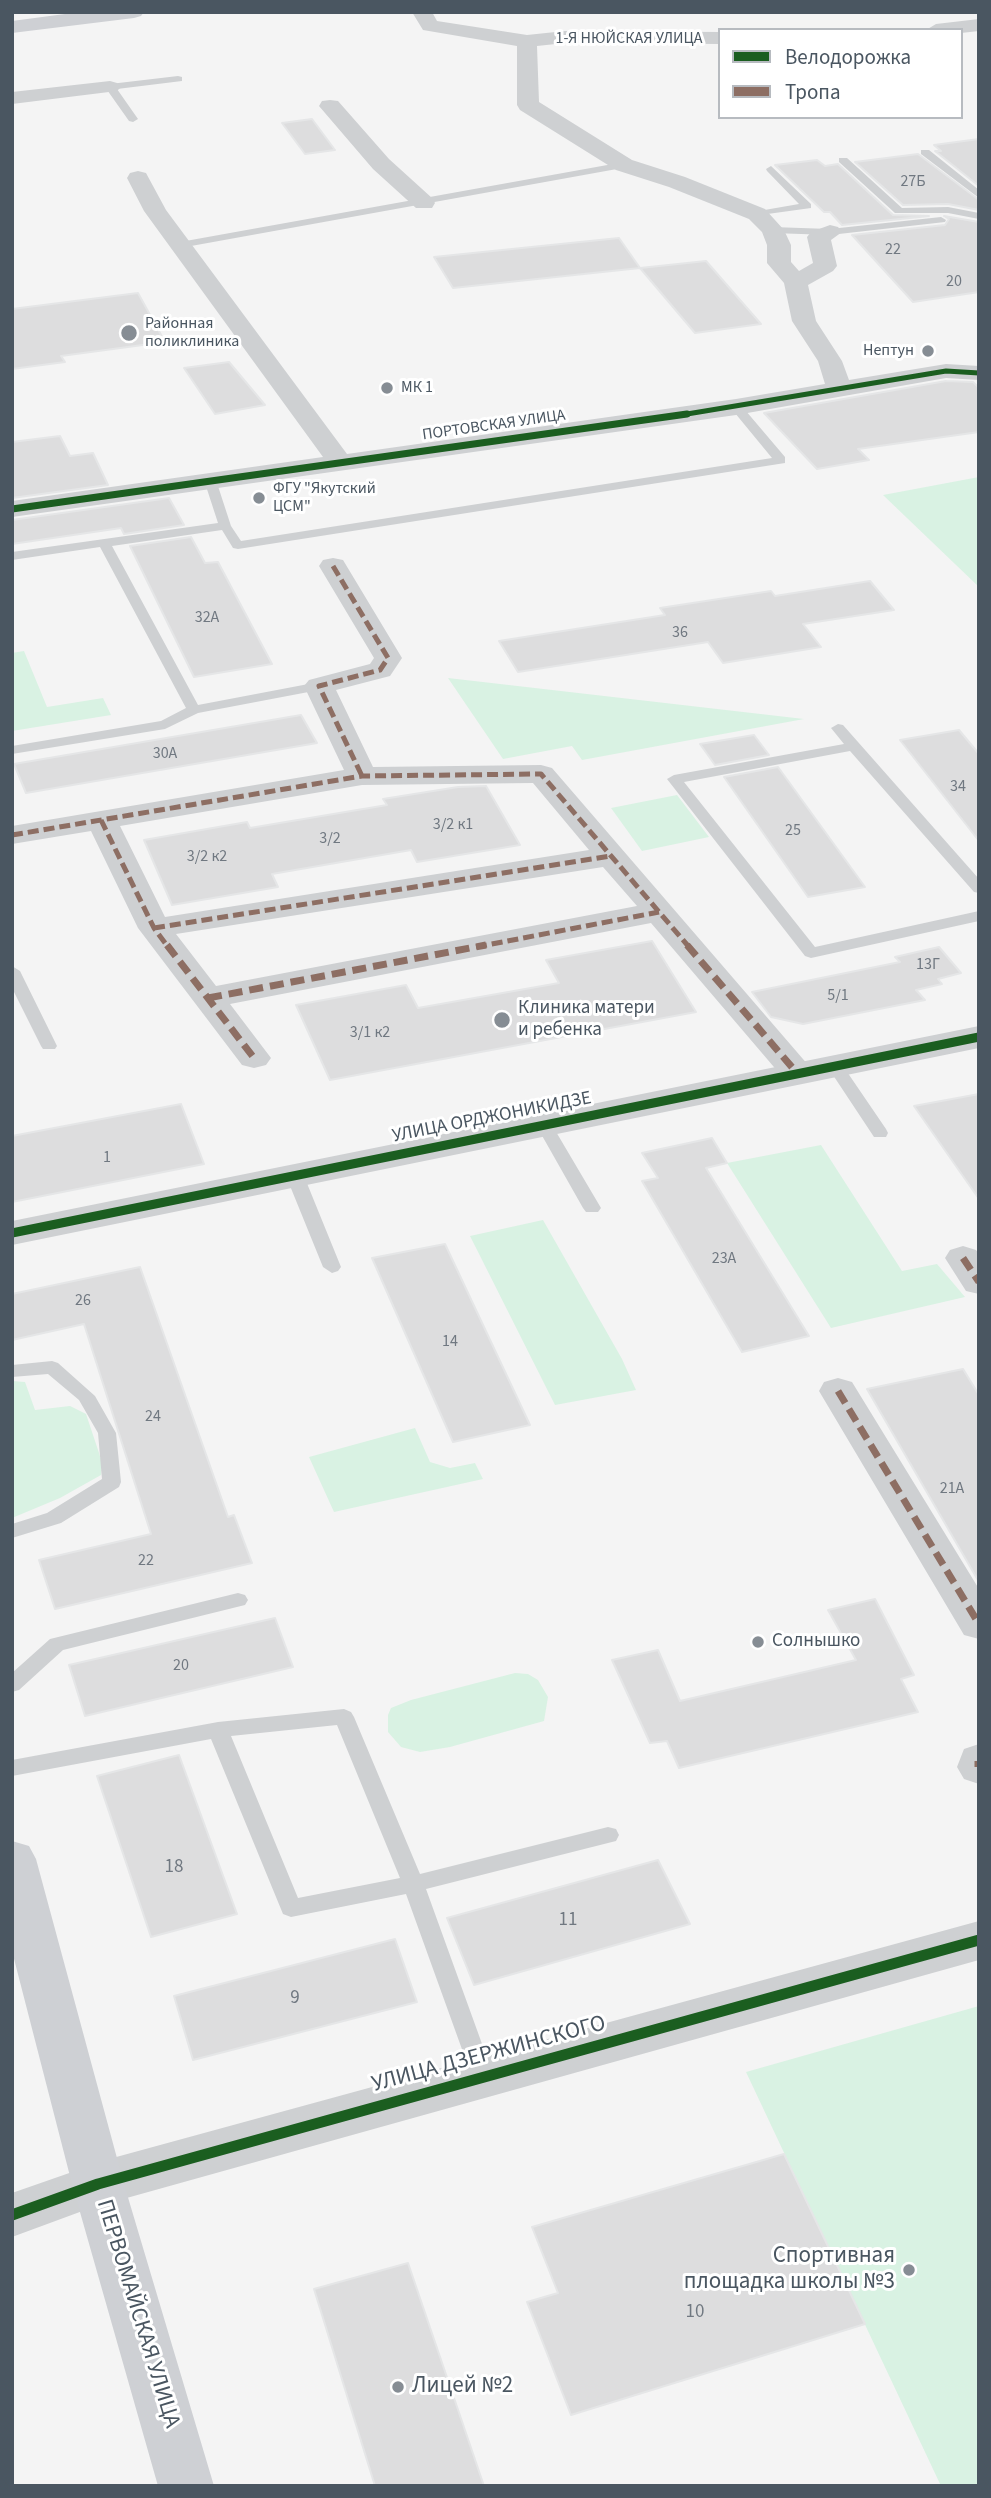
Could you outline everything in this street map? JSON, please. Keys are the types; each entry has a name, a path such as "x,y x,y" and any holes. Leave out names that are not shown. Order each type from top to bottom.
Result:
{"main road":[{"path":"12,27 133,12"},
{"name":"ПЕРВОМАЙСКАЯ УЛИЦА","path":"12,1859 98,2184 187,2486"}],"street":[{"name":"1-Я НЮЙСКАЯ УЛИЦА","path":"422,12 430,26 527,41 565,37 718,38"},
{"path":"953,28 979,25"},
{"path":"527,41 528,105 624,166 677,182 765,222 779,245 779,263 796,282 804,321 830,361 839,388"},
{"path":"12,99 110,87"},
{"path":"330,106 381,164 424,203"},
{"path":"138,178 155,211 340,462"},
{"path":"796,282 825,266 819,237 830,232"},
{"name":"ПОРТОВСКАЯ УЛИЦА","path":"12,509 736,407 946,371 979,373"},
{"path":"333,566 388,658 380,670 319,686 362,776"},
{"path":"12,835 362,776 541,774 797,1073"},
{"path":"102,820 154,928 254,1058"},
{"path":"154,928 611,856"},
{"path":"208,998 659,912"},
{"name":"УЛИЦА ОРДЖОНИКИДЗЕ","path":"12,1233 979,1037"},
{"path":"838,1391 979,1624"},
{"path":"979,1761 979,1767"},
{"name":"УЛИЦА ДЗЕРЖИНСКОГО","path":"12,2215 98,2184 979,1940"}],"lane":[{"path":"133,118 110,87 178,79"},
{"path":"925,152 979,195"},
{"path":"843,160 899,211 948,210 979,216"},
{"path":"180,245 624,166"},
{"path":"765,222 807,206 771,169"},
{"path":"765,222 830,232 941,220"},
{"path":"210,480 225,526 238,545 781,460 736,407"},
{"path":"12,556 225,526"},
{"path":"105,544 194,709"},
{"path":"12,750 165,725 194,709 319,686"},
{"path":"838,728 979,889"},
{"path":"854,746 674,779 811,953 979,916"},
{"path":"12,971 49,1046"},
{"path":"835,1066 880,1133"},
{"path":"544,1125 592,1208"},
{"path":"295,1175 332,1267"},
{"path":"12,1371 52,1367 86,1395 107,1433 112,1482 54,1518 12,1531"},
{"path":"12,1685 57,1644 238,1600"},
{"path":"12,1768 218,1730 344,1717 413,1884 483,2077"},
{"path":"218,1730 291,1908 413,1884 608,1835"}],"green space":[{"path":"979,477 979,587 883,495"},
{"path":"24,651 47,707 103,698 111,715 12,731 12,653"},
{"path":"448,678 804,719 582,760 572,746 503,759"},
{"path":"677,795 709,837 642,851 611,808"},
{"path":"821,1145 902,1271 937,1264 965,1297 831,1328 727,1163"},
{"path":"543,1220 622,1359 636,1390 555,1405 470,1236"},
{"path":"12,1381 25,1382 35,1410 70,1406 86,1414 102,1462 101,1475 60,1498 12,1518"},
{"path":"415,1428 430,1462 450,1468 475,1463 483,1479 334,1512 309,1457"},
{"path":"515,1673 528,1674 538,1680 548,1697 544,1721 450,1747 420,1752 401,1747 388,1732 388,1715 391,1708 411,1700"},
{"name":"Спортивная площадка школы №3","path":"979,2006 979,2486 941,2486 746,2072"}],"building":[{"path":"312,119 335,150 305,154 282,123"},
{"path":"979,139 979,186 935,151 941,151 934,145"},
{"path":"918,154 979,200 979,210 948,204 903,205 855,162"},
{"path":"817,160 825,166 838,164 893,215 929,216 842,225 830,212 824,212 775,165"},
{"path":"944,216 979,222 979,292 913,302 852,235 945,225 949,219"},
{"path":"619,238 640,268 453,288 434,257"},
{"path":"706,261 761,324 695,333 640,268"},
{"name":"Районная поликлиника","path":"138,293 165,342 61,356 65,362 12,369 12,309"},
{"path":"229,362 265,405 215,414 184,368"},
{"path":"946,381 973,382 979,388 979,432 858,449 869,460 817,469 764,413"},
{"path":"60,436 70,456 93,453 108,485 12,498 12,442"},
{"path":"169,498 184,525 124,534 121,528 12,544 12,520"},
{"path":"191,537 205,563 218,562 272,664 194,677 130,546"},
{"path":"870,581 894,610 803,624 821,647 723,663 708,642 518,672 499,641 665,615 660,608 771,591 775,596"},
{"path":"301,715 317,743 26,793 14,764"},
{"path":"959,730 979,754 979,841 900,740"},
{"path":"754,735 769,755 715,765 700,744"},
{"path":"778,767 865,887 808,897 724,777"},
{"path":"486,786 520,845 417,862 411,850 272,874 278,887 172,905 144,840 247,822 250,828 387,805 383,799 458,787"},
{"path":"652,941 696,1012 330,1080 296,1005 406,985 418,1008 559,983 546,960"},
{"path":"939,947 961,973 938,979 942,984 916,990 925,1000 803,1024 771,1017 752,992 900,962 895,957"},
{"path":"979,1094 979,1199 914,1106"},
{"path":"181,1104 204,1164 12,1202 12,1136"},
{"path":"712,1138 727,1163 706,1168 809,1336 742,1352 642,1181 658,1178 642,1153"},
{"path":"445,1244 530,1425 453,1442 372,1258"},
{"path":"140,1267 228,1517 234,1515 252,1563 55,1609 39,1560 151,1534 84,1324 12,1340 12,1294"},
{"path":"963,1369 979,1395 979,1582 867,1389"},
{"path":"875,1599 914,1675 901,1679 918,1712 679,1768 667,1741 650,1743 612,1660 658,1650 680,1701 856,1660 828,1610"},
{"path":"275,1618 293,1667 85,1716 69,1665"},
{"path":"179,1755 237,1914 151,1937 97,1776"},
{"path":"658,1860 690,1924 474,1985 447,1918"},
{"path":"395,1939 417,2002 193,2060 174,1996"},
{"path":"784,2154 865,2324 571,2415 527,2302 558,2293 532,2227"},
{"name":"Лицей №2","path":"408,2263 484,2486 375,2486 314,2289"}],"marked path":[{"path":"333,566 388,658 380,670 319,686 362,776"},
{"path":"12,835 362,776 541,774 797,1073"},
{"path":"101,820 154,928 254,1058"},
{"path":"154,928 611,856"},
{"path":"208,998 659,912"},
{"path":"963,1258 979,1282"},
{"path":"838,1391 979,1624"},
{"path":"979,1761 979,1767"}],"cycle path":[{"path":"12,509 736,407 946,371 979,373"},
{"path":"12,1233 979,1037"},
{"path":"12,2215 98,2184 979,1940"}],"place":[{"name":"Районная поликлиника","path":"129,333"},
{"name":"Нептун","path":"928,351"},
{"name":"МК 1","path":"387,388"},
{"name":"ФГУ \"Якутский ЦСМ\"","path":"259,498"},
{"name":"Клиника матери и ребенка","path":"502,1020"},
{"name":"Солнышко","path":"758,1642"},
{"name":"Спортивная площадка школы №3","path":"909,2270"},
{"name":"Лицей №2","path":"398,2387"}]}
